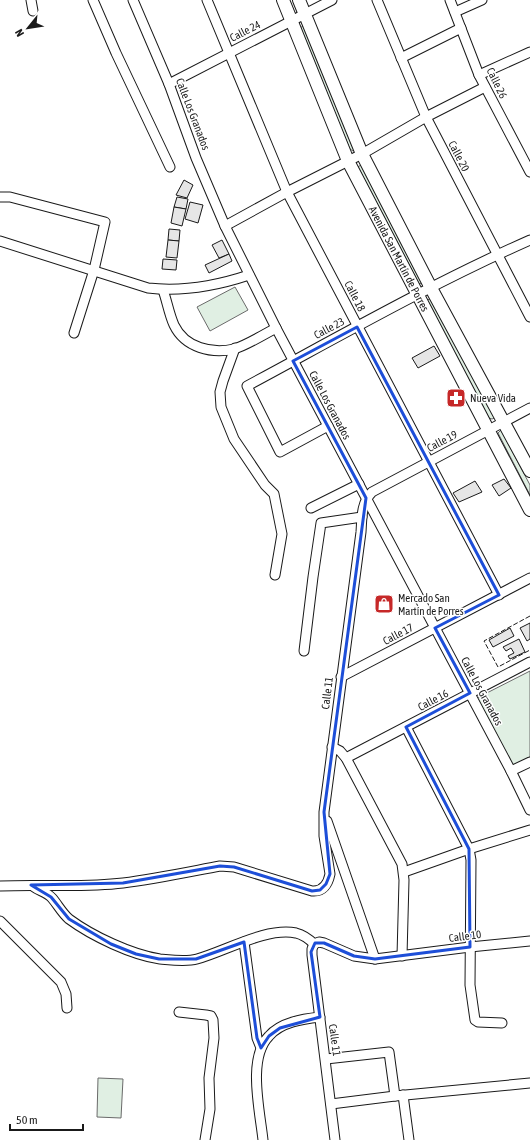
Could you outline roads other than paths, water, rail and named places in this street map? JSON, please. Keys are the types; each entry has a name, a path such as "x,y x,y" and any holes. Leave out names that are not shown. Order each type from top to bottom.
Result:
{"main road":[{"name":"Avenida San Martín de Porres","path":"283,0 348,161 530,510"},
{"name":"Avenida San Martín de Porres","path":"299,0 362,154 431,288 530,471"}],"street":[{"path":"31,0 34,11"},
{"path":"93,0 119,60 170,167"},
{"name":"Calle Los Granados","path":"133,0 169,84 196,158 225,226 249,275 293,361 512,771 530,810"},
{"name":"Calle 18","path":"207,0 287,192 499,595"},
{"name":"Calle 24","path":"169,84 332,0"},
{"name":"Calle 20","path":"377,0 426,117 496,255 530,317"},
{"name":"Calle 26","path":"450,0 484,87 530,172"},
{"path":"455,12 482,0"},
{"path":"401,58 461,28"},
{"path":"479,75 530,52"},
{"path":"225,226 287,192 362,154 426,117 484,87"},
{"path":"0,196 10,197 105,222 94,270 74,333"},
{"name":"Calle 23","path":"328,426 280,452 247,386 417,295 496,255 530,240"},
{"path":"0,241 148,288 163,290 186,290 226,283 249,275"},
{"path":"163,290 174,326 184,339 195,347 214,351 235,348 276,328"},
{"path":"235,348 220,392 221,407 234,439 265,485 274,494 282,534 275,575"},
{"name":"Calle 19","path":"366,498 372,492 530,408"},
{"path":"311,508 359,484"},
{"name":"Calle 11","path":"31,885 93,885 123,883 220,866 234,867 312,891 320,890 326,884 330,874 324,836 324,812 363,506 366,498"},
{"path":"304,651 312,577 321,523 362,517"},
{"name":"Calle 17","path":"341,677 530,578"},
{"name":"Calle 16","path":"346,758 530,662"},
{"path":"406,727 470,849 470,985 475,1020 478,1022 502,1023"},
{"path":"332,747 340,751 346,758 399,856 404,872 402,956"},
{"path":"512,771 530,762"},
{"path":"324,812 375,959"},
{"path":"404,872 530,830"},
{"path":"0,886 31,885 51,897 69,919 111,944 136,954 159,959 196,959 244,942 275,934 297,933 305,936 314,944"},
{"path":"0,921 61,982 66,994 66,1008"},
{"name":"Calle 10","path":"314,944 319,942 324,943 354,956 375,959 530,941"},
{"path":"244,942 257,1038 261,1048"},
{"name":"Calle 11","path":"314,944 311,952 326,1059 335,1140"},
{"path":"179,1012 206,1015 210,1016 213,1020 214,1038 209,1078 210,1109 205,1140"},
{"path":"263,1140 256,1077 256,1062 261,1048 269,1036 280,1028 294,1022 320,1016"},
{"path":"326,1059 389,1052 409,1140"},
{"path":"331,1104 399,1095 530,1083"}],"place":[{"name":"Nueva Vida","path":"456,398"},
{"name":"Mercado San Martín de Porres","path":"384,604"}]}
